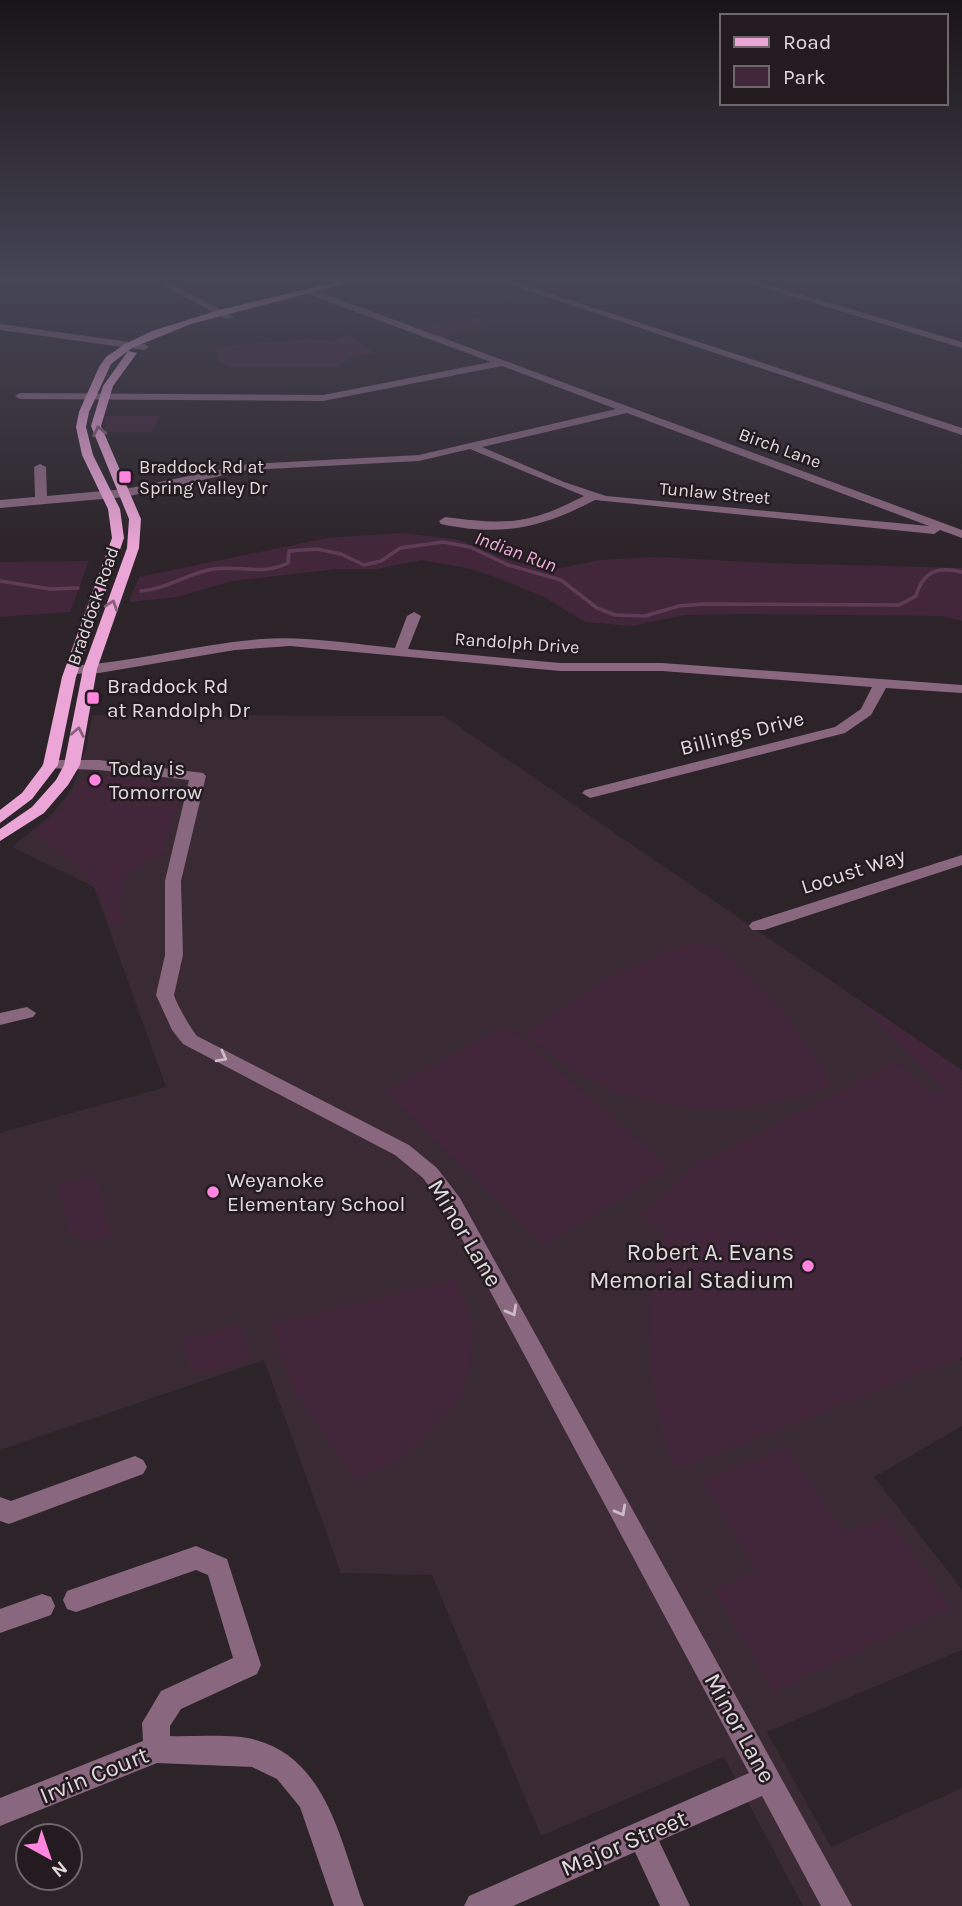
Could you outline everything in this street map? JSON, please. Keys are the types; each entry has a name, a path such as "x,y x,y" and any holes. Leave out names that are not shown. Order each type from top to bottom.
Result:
{"main road":[{"name":"Braddock Road","path":"0,818 27,796 50,765 71,670 118,538 117,514 82,433 83,415 105,371"},
{"name":"Braddock Road","path":"0,836 38,810 63,782 72,765 90,670 135,538 135,519 98,436 96,420 118,371"}],"street":[{"path":"20,396 323,398 464,371"},
{"name":"Birch Lane","path":"519,371 962,534"},
{"path":"776,371 962,432"},
{"path":"0,504 125,493 248,467 400,460 474,447 626,410"},
{"name":"Tunlaw Street","path":"474,447 593,496 630,503 962,534"},
{"path":"40,467 41,501"},
{"path":"445,521 494,528 525,527 549,520 593,496"},
{"path":"869,524 886,515 884,508 877,502"},
{"path":"401,652 414,616"},
{"name":"Randolph Drive","path":"71,670 139,665 279,642 561,667 662,667 962,689"},
{"name":"Billings Drive","path":"590,793 840,730 854,724 871,709 880,683"},
{"name":"Minor Lane","path":"50,765 99,765 198,776 173,881 175,943 165,995 168,1005 176,1013 181,1030 190,1040 402,1150 430,1173 453,1205 837,1906"},
{"name":"Locust Way","path":"758,926 962,860"},
{"path":"0,1018 27,1013"},
{"path":"0,1508 9,1513 135,1467"},
{"path":"76,1600 196,1558 218,1567 248,1665 171,1700 156,1723 157,1749"},
{"path":"0,1621 42,1606"},
{"name":"Irvin Court","path":"0,1812 157,1749 254,1752 287,1769 311,1798 349,1906"},
{"name":"Major Street","path":"479,1906 768,1779"},
{"path":"642,1836 675,1906"}],"shaded area":[{"path":"92,715 444,716 865,1004 862,1005 946,1089 962,1083 962,1340 950,1347 962,1361 962,1426 874,1477 962,1589 962,1650 767,1732 831,1847 962,1788 962,1906 803,1906 724,1757 541,1836 432,1575 341,1573 264,1360 0,1450 0,1133 166,1087 94,887 12,847 52,814 72,789 87,745"}],"green space":[{"path":"106,416 160,416 152,432 105,432"},
{"path":"403,533 458,540 511,561 551,570 600,560 660,557 962,568 962,621 941,616 746,614 685,615 632,626 585,622 546,598 501,579 467,568 421,560 377,569 337,569 232,581 177,597 129,602 139,577 327,538"},
{"path":"89,561 70,612 0,617 0,562"},
{"path":"93,774 167,781 177,785 182,792 169,830 171,838 165,838 163,848 168,848 167,853 144,861 137,868 127,869 120,900 123,924 110,925 98,892 82,870 33,833 58,812 81,782"},
{"path":"689,942 718,946 782,1010 833,1084 802,1095 735,1108 666,1105 601,1085 565,1065 524,1034 611,976"},
{"name":"Robert A. Evans Memorial Stadium","path":"865,1004 962,1070 962,1083 953,1087 962,1085 962,1357 675,1470 659,1416 650,1350 652,1284 665,1231 639,1217 698,1162 744,1141 894,1061 934,1093 946,1090 861,1005"},
{"path":"507,1026 670,1168 544,1246 385,1091"},
{"path":"89,1176 97,1181 113,1235 93,1241 71,1234 57,1184"},
{"path":"457,1278 473,1328 471,1362 461,1397 423,1439 396,1462 356,1480 292,1387 270,1324"},
{"path":"239,1323 252,1359 201,1375 191,1371 182,1339"},
{"path":"786,1446 844,1533 886,1515 951,1608 773,1692 714,1590 757,1571 702,1481"}],"waterway":[{"name":"Indian Run","path":"141,591 213,569 260,570 279,567 288,563 289,551 317,549 341,554 364,565 381,561 400,548 443,542 470,547 508,565 561,580 597,608 615,615 645,616 679,606 703,604 899,605 916,596 923,581 933,572 962,572"},
{"name":"Indian Run","path":"0,581 50,589 78,588"}],"place":[{"name":"Braddock Rd at Spring Valley Dr","path":"125,477"},
{"name":"Braddock Rd at Randolph Dr","path":"93,698"},
{"name":"Today is Tomorrow","path":"95,780"},
{"name":"Weyanoke Elementary School","path":"213,1192"},
{"name":"Robert A. Evans Memorial Stadium","path":"808,1266"}]}
